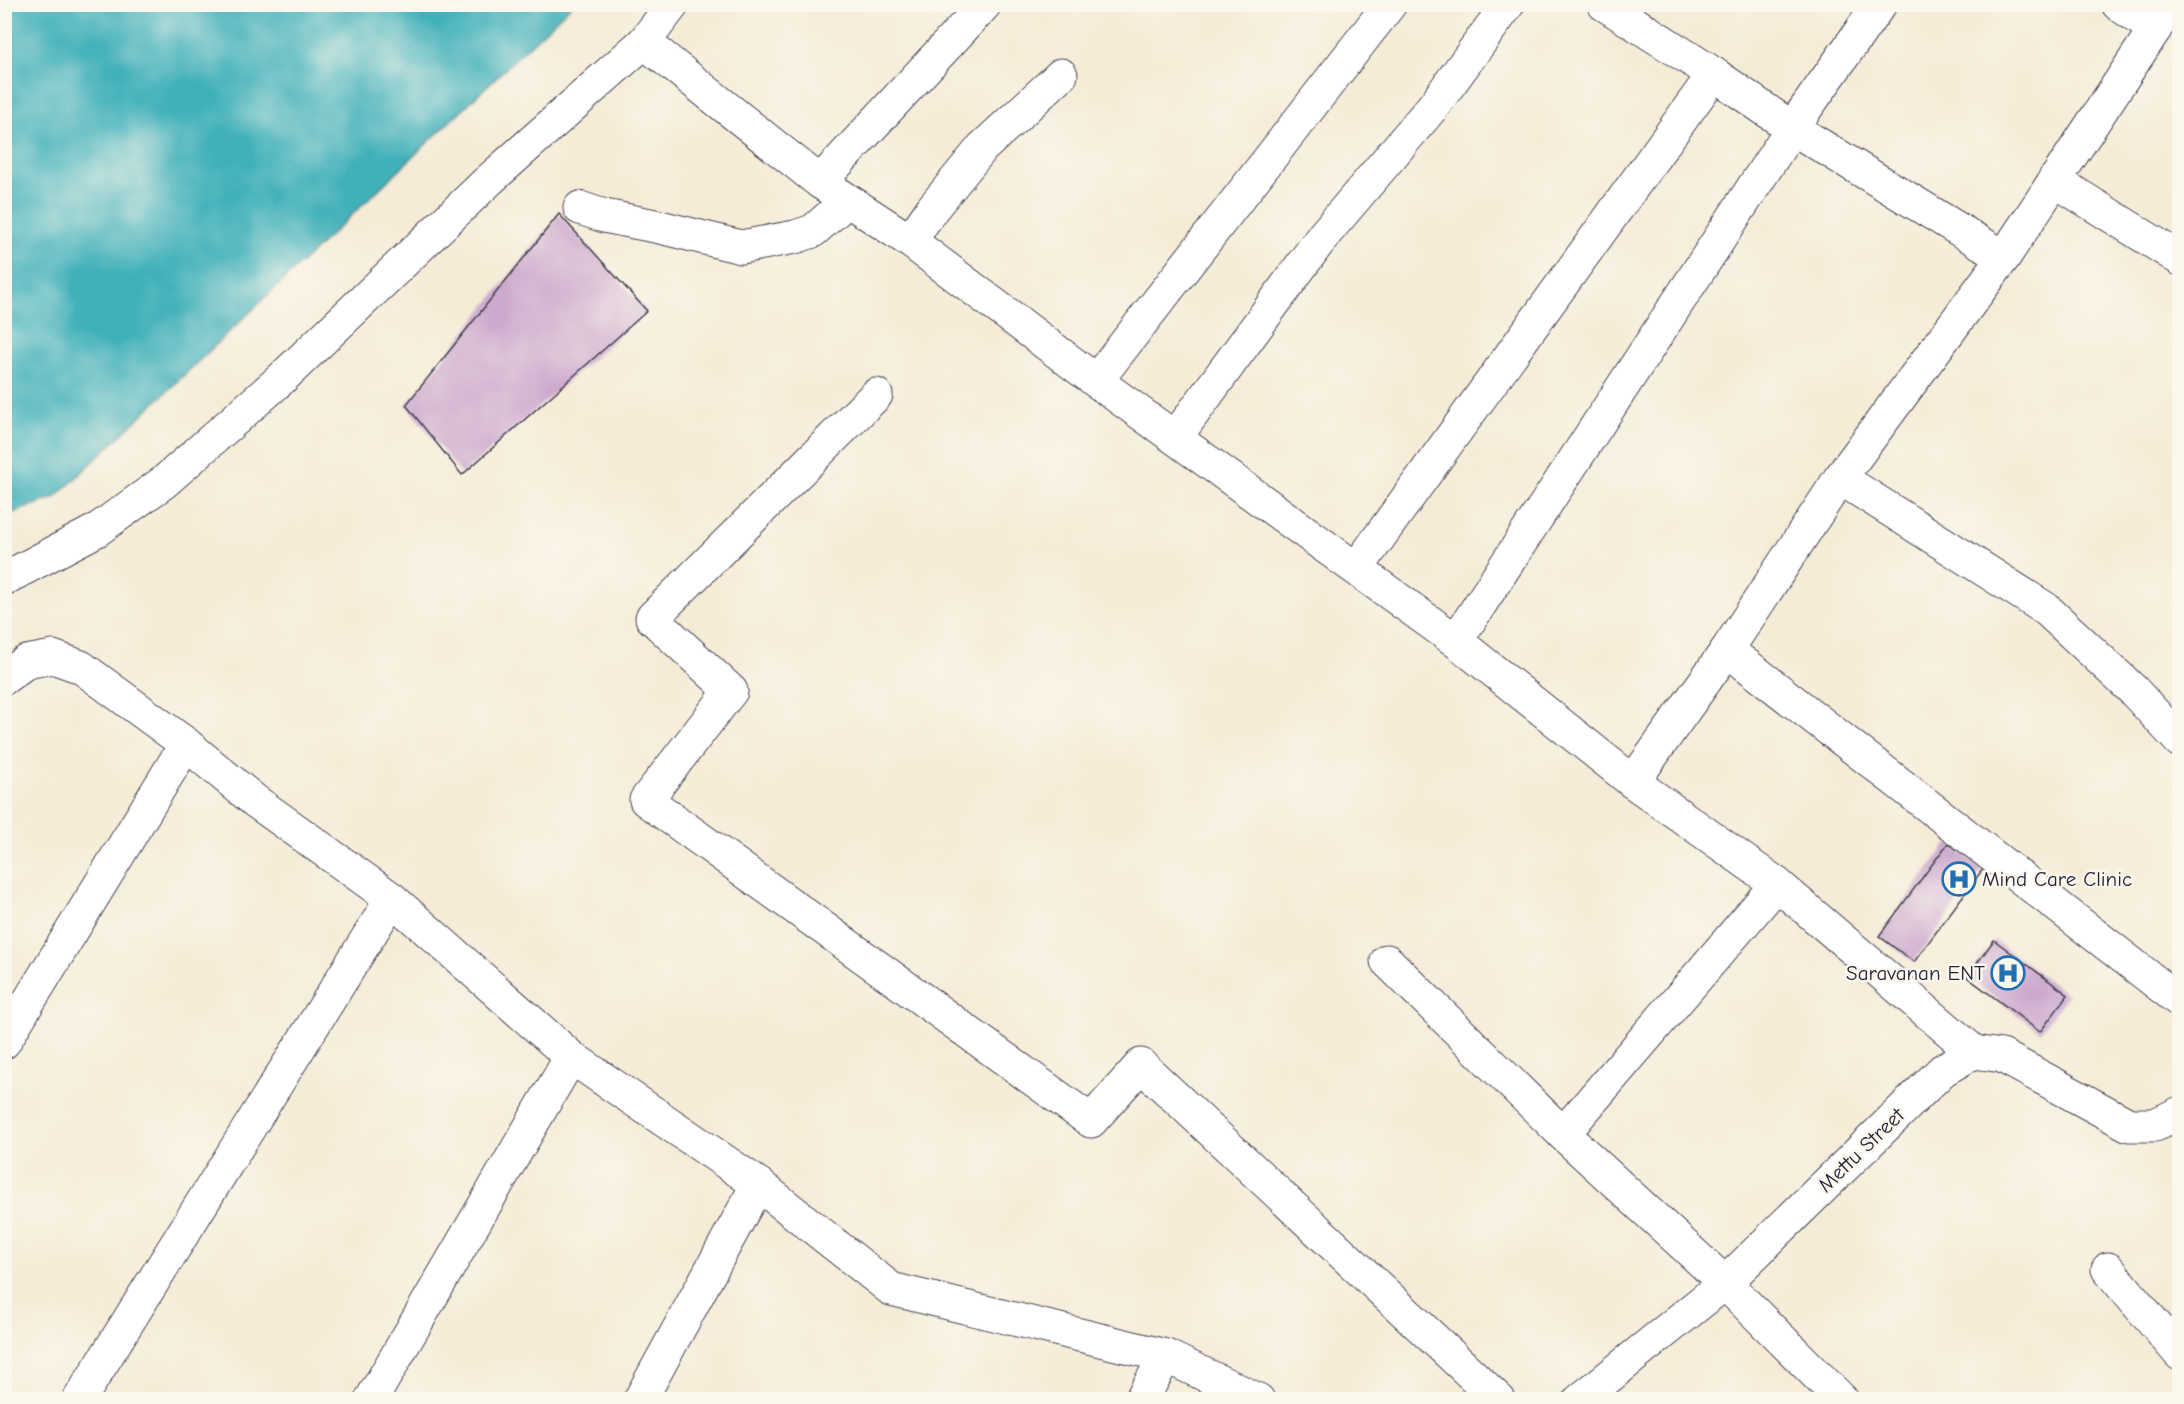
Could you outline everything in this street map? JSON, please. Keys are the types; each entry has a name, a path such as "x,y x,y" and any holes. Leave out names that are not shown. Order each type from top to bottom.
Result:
{"street":[{"path":"4,579 98,530 164,482 279,380 487,183 644,42 673,4"},
{"path":"820,182 985,4"},
{"path":"1096,381 1390,4"},
{"path":"1175,438 1323,236 1435,104 1508,4"},
{"path":"1456,640 1792,128 1880,4"},
{"path":"1633,782 1727,650 1840,478 2004,257 2162,17 2118,4"},
{"path":"1610,6 1792,128 2004,257"},
{"path":"644,42 820,182 910,241 1096,381 1456,640 1633,782 1778,884 1974,1052 2002,1056 2129,1125 2155,1125 2180,1113"},
{"path":"1357,568 1714,74"},
{"path":"910,241 932,209 983,147 1061,75"},
{"path":"2054,180 2180,260"},
{"path":"580,208 604,216 741,247 795,237 813,231 847,201"},
{"path":"876,395 652,618 731,691 645,800 1091,1121 1141,1065 1499,1400"},
{"path":"1840,478 2046,609 2132,688 2180,741"},
{"path":"1727,650 2180,1001"},
{"path":"4,678 26,662 53,657 81,667 186,744 255,801 392,899 571,1057 758,1184 891,1288 1166,1356 1258,1400"},
{"path":"4,1042 186,744"},
{"path":"1563,1134 1778,884"},
{"path":"79,1400 392,899"},
{"path":"1387,961 1563,1134 1725,1283 1842,1400"},
{"name":"Mettu Street","path":"1580,1400 1725,1283 1943,1070 1974,1052"},
{"path":"371,1400 571,1057"},
{"path":"640,1400 758,1184"},
{"path":"2108,1269 2180,1354"},
{"path":"1141,1400 1166,1356"}],"water":[{"path":"5,4 572,5 56,497 5,516"}],"building":[{"path":"559,214 647,311 462,475 406,405"},
{"path":"1948,843 1983,869 1914,962 1879,936"},
{"path":"1994,940 2068,995 2040,1032 1967,977"}],"place":[{"name":"Mind Care Clinic","path":"1959,879"},
{"name":"Saravanan ENT","path":"2008,973"}]}
